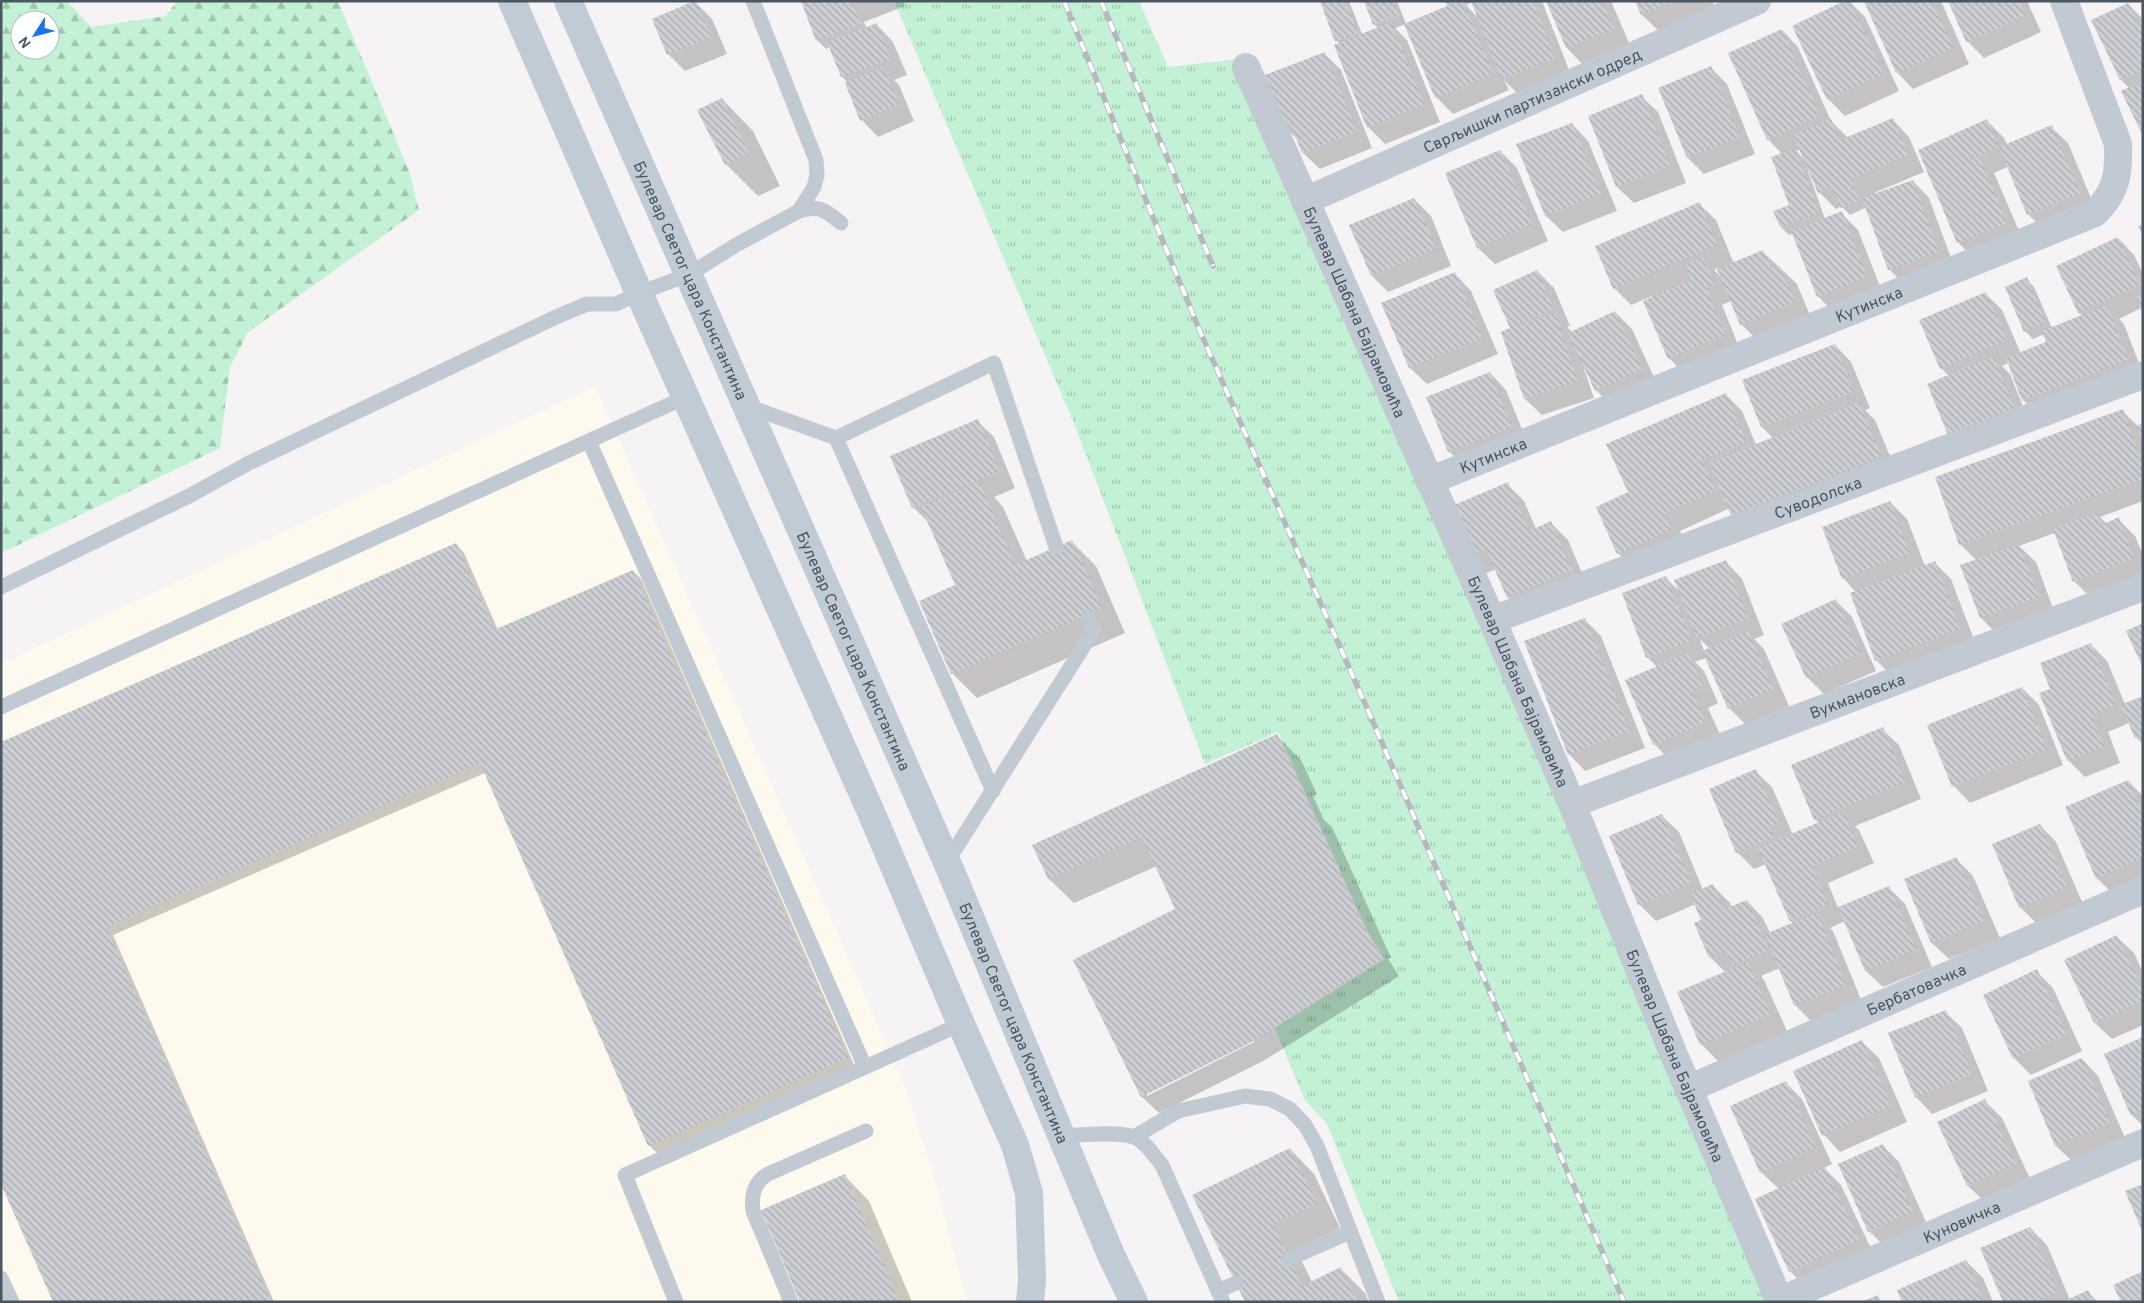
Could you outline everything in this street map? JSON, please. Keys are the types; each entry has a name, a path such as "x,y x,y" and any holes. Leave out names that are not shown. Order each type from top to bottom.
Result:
{"main road":[{"path":"512,1 639,293 871,812 961,1024 1015,1145 1028,1193 1032,1280 1030,1302"},
{"name":"Булевар Светог цара Константина","path":"568,1 947,862 1063,1136 1111,1255 1134,1302"}],"street":[{"name":"Сврљишки партизански одред","path":"1307,200 1757,1"},
{"name":"Кутинска","path":"1429,481 2095,213 2115,186 2119,168 2118,144 2064,1"},
{"name":"Булевар Шабана Бајрамовића","path":"1246,67 1307,200 1572,804 1688,1089 1779,1301"},
{"name":"Суводолска","path":"1492,620 2143,375"},
{"name":"Вукмановска","path":"1572,804 2143,587"},
{"name":"Бербатовачка","path":"1688,1089 2143,890"},
{"name":"Куновичка","path":"1779,1301 2143,1143"}],"lane":[{"path":"753,1 816,160 817,175 814,187 799,211"},
{"path":"1,587 189,496 249,463 556,317 587,304 616,304 639,293 688,276 736,245 799,211 811,208 826,210 841,223"},
{"path":"747,406 836,438 994,363 1056,547"},
{"path":"1,707 686,397"},
{"path":"836,438 993,791"},
{"path":"589,441 865,1067"},
{"path":"947,862 1094,630 1088,618"},
{"path":"676,1302 624,1176 961,1024"},
{"path":"1063,1136 1110,1135 1134,1137 1178,1111 1245,1096 1270,1099 1290,1109 1305,1125 1317,1146 1378,1302"},
{"path":"792,1302 752,1211 754,1189 760,1180 768,1174 866,1131"},
{"path":"1134,1137 1162,1165 1221,1297 1236,1283"},
{"path":"1289,1260 1350,1232"},
{"path":"1,1278 12,1302"}],"shaded area":[{"path":"595,386 907,1091 937,1188 967,1302 1,1302 1,664"}],"green space":[{"path":"1,1 67,1 91,27 166,16 177,1 338,1 409,171 419,210 248,332 230,367 220,448 1,553"},
{"path":"894,1 1139,1 1168,67 1239,59 1778,1302 1399,1302 1327,1124 1304,1099 1275,1028 1385,959 1368,932 1278,732 1205,764 1073,421"}],"building":[{"path":"696,1 711,37 667,55 652,19"},
{"path":"801,1 852,1 861,24 816,41"},
{"path":"1320,1 1345,1 1358,33 1335,42"},
{"path":"1364,1 1393,1 1399,15 1373,25"},
{"path":"1463,1 1493,74 1435,98 1404,24"},
{"path":"1471,1 1533,1 1555,58 1501,79"},
{"path":"1546,1 1602,1 1614,29 1566,48"},
{"path":"1635,1 1673,1 1641,15"},
{"path":"1844,1 1849,1 1884,74 1827,100 1792,26"},
{"path":"1864,1 1932,1 1953,48 1896,73"},
{"path":"1948,1 2019,1 2025,16 1966,42"},
{"path":"2128,3 2138,23 2143,21 2143,70 2120,80 2091,20"},
{"path":"1391,22 1424,105 1367,128 1334,45"},
{"path":"877,23 891,59 841,77 827,42"},
{"path":"1782,29 1820,116 1767,140 1728,53"},
{"path":"1325,52 1357,132 1302,153 1290,123 1282,126 1262,76"},
{"path":"1711,66 1740,137 1687,158 1658,88"},
{"path":"882,67 899,104 860,121 845,83"},
{"path":"2143,81 2143,136 2121,91"},
{"path":"1642,94 1670,166 1616,187 1588,116"},
{"path":"722,98 749,154 725,165 697,110"},
{"path":"1893,118 1909,155 1850,179 1859,200 1840,208 1832,187 1818,193 1793,135 1831,119 1840,140"},
{"path":"1987,119 1999,147 1947,170 1980,157 2007,223 1957,243 1918,150"},
{"path":"1572,123 1601,194 1545,216 1516,144"},
{"path":"2052,125 2080,193 2027,215 1999,147"},
{"path":"1795,148 1819,213 1780,227 1773,211 1789,205 1771,157"},
{"path":"1500,150 1532,224 1477,248 1445,173"},
{"path":"1913,180 1939,252 1888,270 1862,198"},
{"path":"1414,198 1436,249 1371,276 1349,225"},
{"path":"1700,202 1717,245 1613,289 1595,246"},
{"path":"1842,211 1867,277 1817,297 1791,231"},
{"path":"2143,224 2143,235 2138,226"},
{"path":"2118,237 2140,285 2078,313 2056,266"},
{"path":"1763,250 1771,269 1780,266 1795,302 1740,325 1717,269"},
{"path":"1703,257 1715,284 1706,288 1725,335 1668,359 1643,301 1691,280 1685,265"},
{"path":"1537,270 1554,309 1513,327 1555,313 1578,381 1524,399 1501,332 1510,328 1493,290"},
{"path":"1455,272 1482,338 1409,368 1381,303"},
{"path":"2027,277 2046,322 2024,332 2005,287"},
{"path":"1986,292 2007,340 1940,369 1919,320"},
{"path":"2143,294 2143,315 2136,297"},
{"path":"2107,305 2128,360 2022,401 2006,358 2046,342 2042,331"},
{"path":"1615,311 1642,369 1595,391 1568,333"},
{"path":"1835,344 1854,392 1761,427 1742,380"},
{"path":"1994,356 2014,408 1948,435 1927,384"},
{"path":"1490,372 1512,427 1448,452 1426,397"},
{"path":"1726,393 1746,442 1701,460 1716,491 1664,514 1671,530 1617,554 1596,507 1628,492 1606,444"},
{"path":"1859,402 1881,456 1732,518 1709,463"},
{"path":"2123,409 2143,466 2143,479 1959,545 1935,477"},
{"path":"978,419 1000,471 912,508 890,456"},
{"path":"2143,423 2143,442 2136,426"},
{"path":"979,481 1015,565 1072,540 1102,608 951,674 919,601 955,585 921,507"},
{"path":"1508,482 1529,531 1551,521 1572,570 1507,598 1486,549 1466,557 1445,509"},
{"path":"1890,501 1910,553 1842,579 1822,527"},
{"path":"2097,512 2102,525 2119,517 2134,558 2073,582 2053,529"},
{"path":"456,543 494,630 633,570 848,1058 648,1146 480,763 106,927 271,1302 53,1302 1,1184 1,742"},
{"path":"2019,544 2039,597 1980,618 1960,565"},
{"path":"1726,560 1748,619 1697,638 1674,580"},
{"path":"1935,561 1960,629 1875,661 1850,593"},
{"path":"1666,576 1691,641 1646,658 1622,593"},
{"path":"1836,599 1860,654 1806,678 1781,624"},
{"path":"1585,618 1629,731 1568,755 1524,641"},
{"path":"2143,623 2143,668 2126,631"},
{"path":"1748,631 1773,689 1728,709 1702,651"},
{"path":"2091,643 2116,705 2092,715 2104,746 2067,761 2039,693 2050,689 2040,663"},
{"path":"1688,653 1703,686 1692,691 1706,722 1653,745 1625,680"},
{"path":"2022,687 2047,749 1952,787 1927,725"},
{"path":"2143,696 2143,735 2135,738 2120,705"},
{"path":"1883,727 1905,782 1814,820 1791,765"},
{"path":"1277,734 1367,933 1383,958 1248,1044 1141,1097 1073,960 1175,909 1142,837 1048,879 1032,845"},
{"path":"1756,769 1779,823 1770,827 1774,837 1736,853 1709,789"},
{"path":"2128,780 2143,814 2143,858 2096,879 2065,807"},
{"path":"1843,812 1858,847 1812,866 1828,905 1790,922 1758,848"},
{"path":"1662,814 1691,883 1638,905 1609,836"},
{"path":"2040,824 2067,887 2019,908 1992,844"},
{"path":"1957,857 1984,921 1931,943 1904,879"},
{"path":"1713,884 1724,909 1747,900 1769,950 1733,965 1726,950 1709,958 1694,923 1701,920 1690,894"},
{"path":"1889,886 1916,950 1865,971 1838,907"},
{"path":"1817,913 1846,985 1794,1006 1765,934"},
{"path":"2117,935 2143,990 2143,1001 2094,1023 2064,960"},
{"path":"1748,962 1771,1014 1700,1045 1677,992"},
{"path":"2037,969 2066,1034 2013,1059 1983,995"},
{"path":"1946,1010 1972,1074 1915,1098 1888,1033"},
{"path":"2143,1037 2143,1111 2131,1116 2104,1054"},
{"path":"1862,1040 1891,1105 1822,1136 1793,1071"},
{"path":"2082,1058 2110,1123 2055,1146 2028,1081"},
{"path":"1786,1081 1816,1147 1760,1173 1730,1106"},
{"path":"1985,1099 2016,1164 1967,1186 1937,1122"},
{"path":"1883,1144 1913,1212 1868,1232 1838,1164"},
{"path":"1290,1148 1317,1203 1273,1224 1302,1286 1341,1267 1358,1302 1245,1302 1192,1195"},
{"path":"1825,1167 1859,1240 1789,1272 1755,1199"},
{"path":"845,1174 899,1302 800,1302 761,1210"},
{"path":"2143,1184 2143,1233 2125,1191"},
{"path":"2030,1227 2058,1292 2035,1302 2003,1302 1980,1248"},
{"path":"1966,1260 1983,1300 1979,1302 1902,1302 1897,1290"},
{"path":"2143,1271 2143,1302 2121,1302 2113,1285"},
{"path":"2088,1290 2094,1302 2063,1302"},
{"path":"1878,1295 1881,1302 1861,1302"}],"railway":[{"path":"1064,1 1199,329 1363,699 1624,1302"},
{"path":"1101,1 1213,266"}]}
